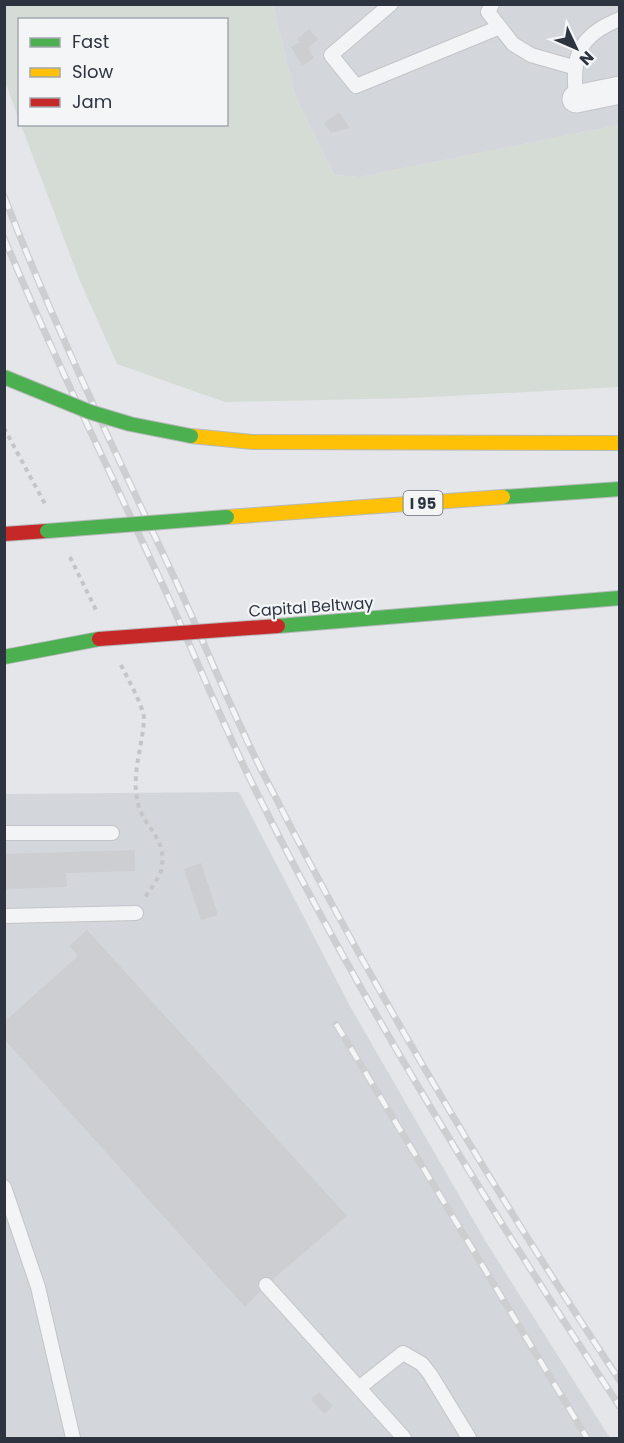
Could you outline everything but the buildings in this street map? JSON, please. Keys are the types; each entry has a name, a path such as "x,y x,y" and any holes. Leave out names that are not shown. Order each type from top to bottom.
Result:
{"highway":[{"path":"4,377 90,412 130,424 191,436 253,442 620,443"},
{"name":"I 95","path":"4,534 620,489"},
{"name":"Capital Beltway","path":"4,646 620,598"},
{"path":"4,657 99,639"}],"street":[{"path":"576,99 620,90"}],"lane":[{"path":"391,4 331,55 356,86 500,27"},
{"path":"492,4 488,12 513,44 531,55 573,68"},
{"path":"576,99 573,68 582,46 600,27 620,19"},
{"path":"4,833 112,833"},
{"path":"4,916 136,913"},
{"path":"4,1187 38,1287 73,1438"},
{"path":"266,1285 405,1438"},
{"path":"360,1387 403,1353 422,1364 430,1374 469,1438"}],"shaded area":[{"path":"5,4 273,5 295,95 334,175 360,177 619,125 619,387 412,398 225,402 117,364 80,281 21,126 228,126 228,18 18,18 18,117 5,81"},
{"path":"273,5 619,5 619,125 360,177 334,175 295,95"},
{"path":"239,792 351,1008 486,1242 610,1438 5,1438 4,794"}],"railway":[{"path":"4,196 43,293 239,724 303,851 388,1006 478,1158 620,1381"},
{"path":"4,238 60,366 237,752 290,858 425,1098 521,1254 620,1407"},
{"path":"336,1024 587,1438"}],"traffic: fast":[{"path":"4,377 90,412 130,424 191,436"},
{"path":"503,497 620,489"},
{"path":"47,531 227,517"},
{"path":"278,626 620,598"},
{"path":"4,657 99,639"}],"traffic: slow":[{"path":"191,436 253,442 620,443"},
{"path":"227,517 503,497"}],"traffic: jam":[{"path":"4,534 47,531"},
{"path":"99,639 278,626"}]}
